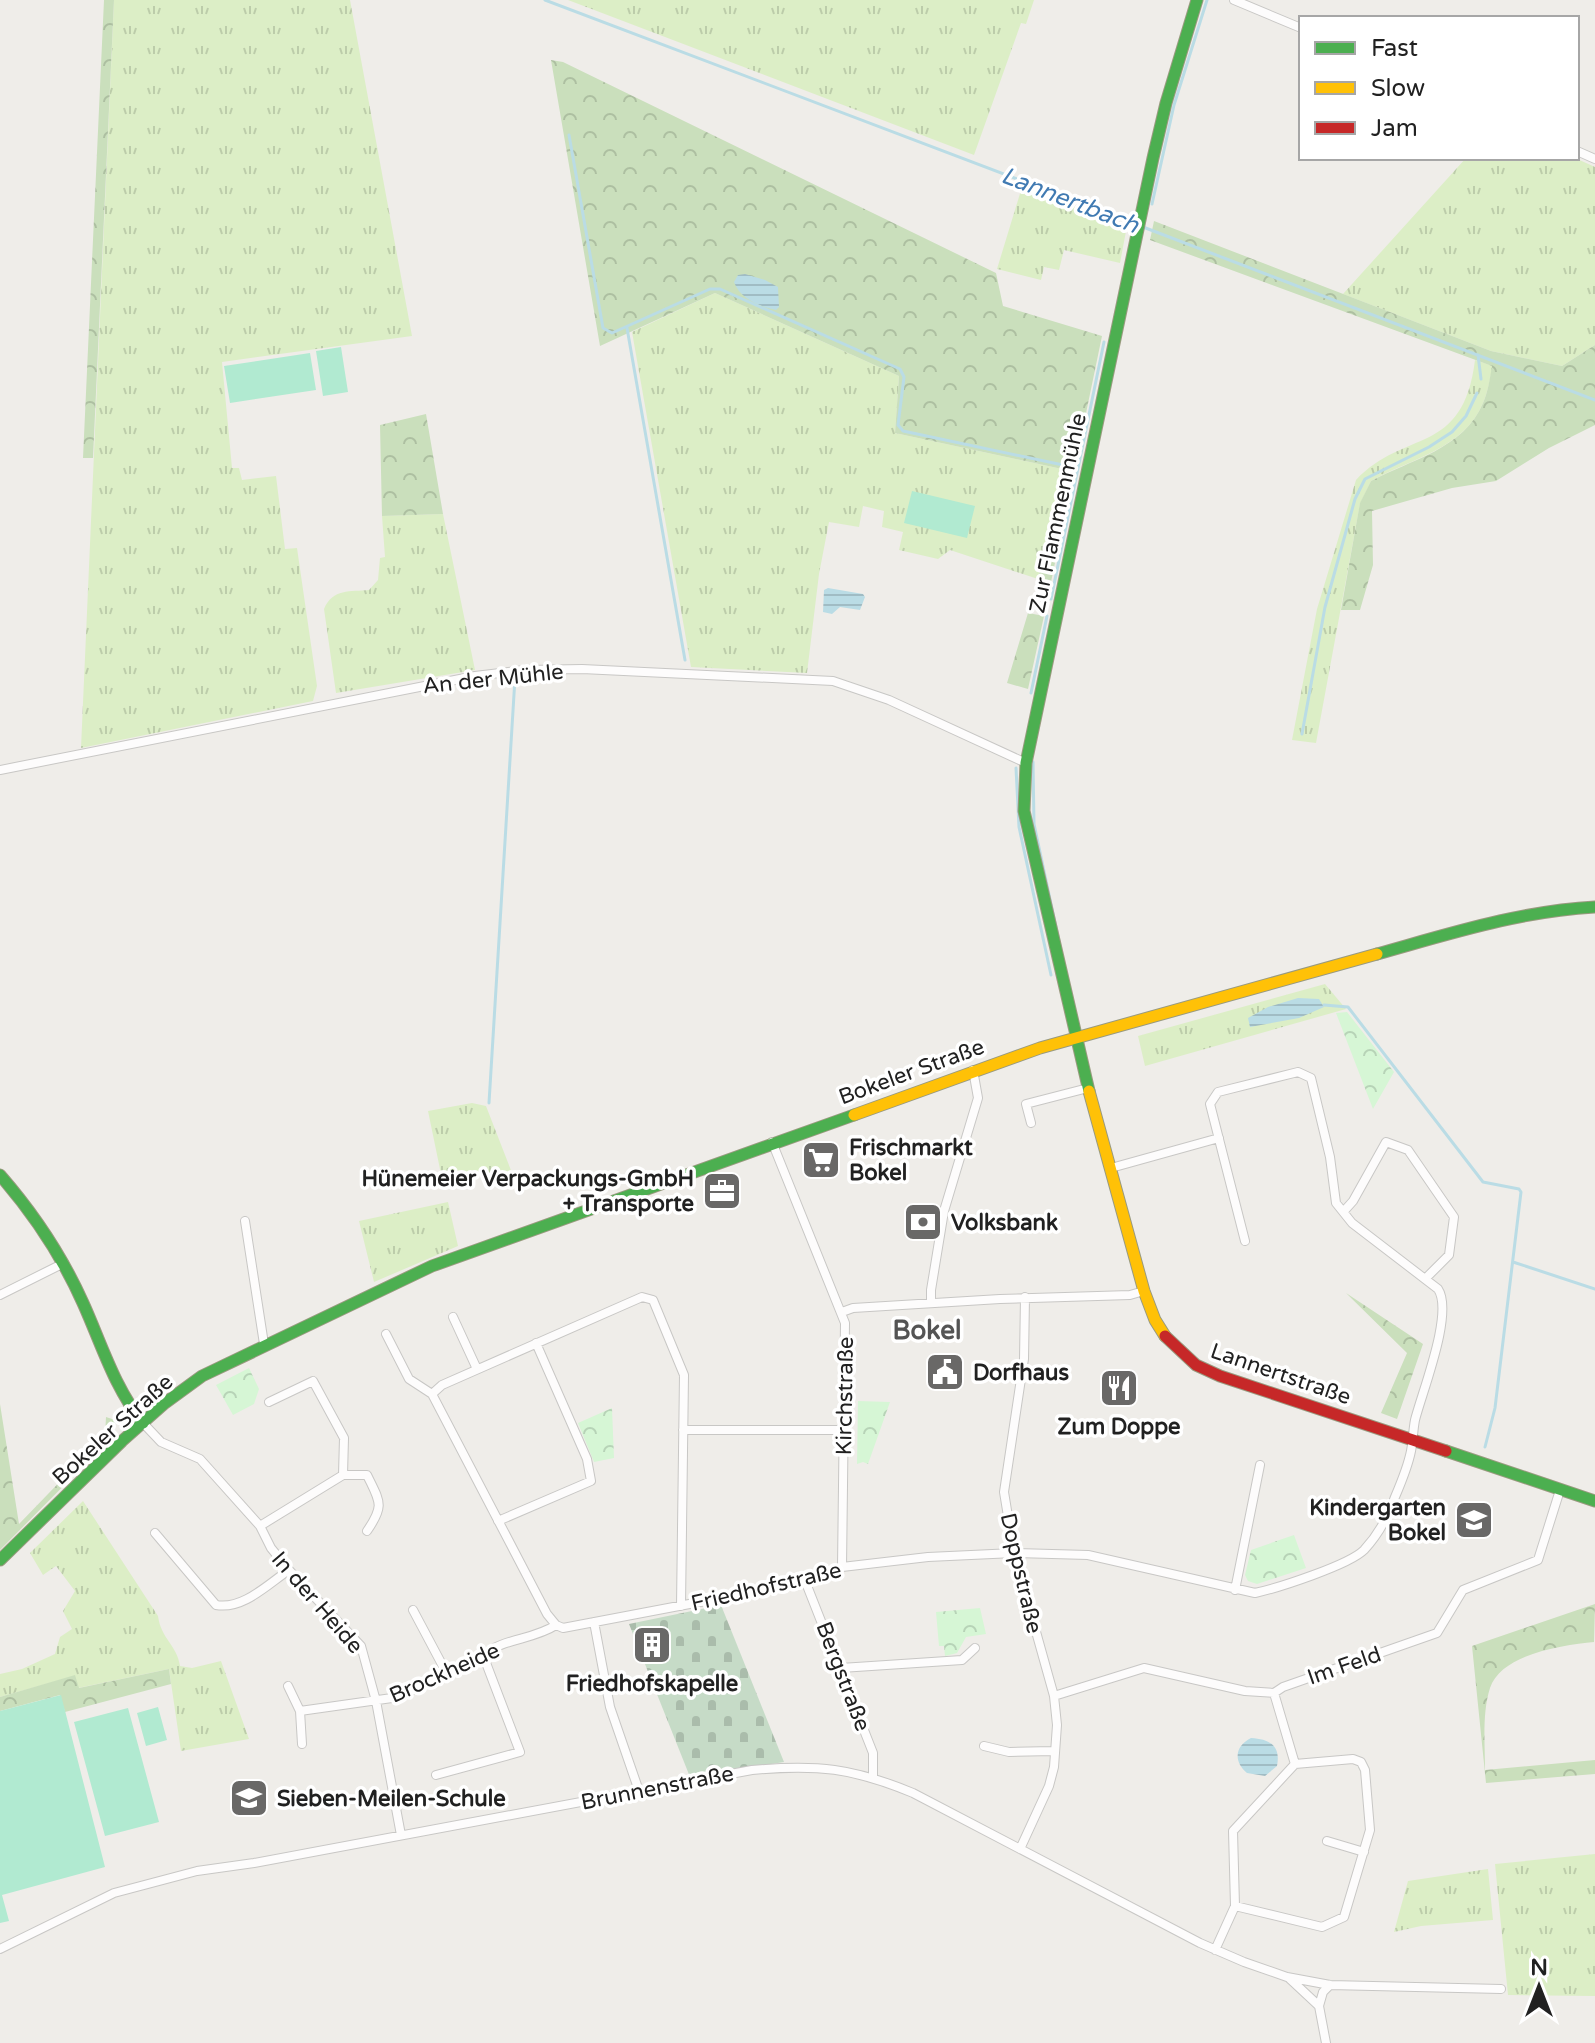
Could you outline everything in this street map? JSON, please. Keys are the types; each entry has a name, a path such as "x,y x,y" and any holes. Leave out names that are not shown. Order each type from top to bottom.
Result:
{"street":[{"name":"Zur Flammenmühle","path":"1075,1038 1024,811 1026,763 1136,235 1166,103 1197,0"},
{"path":"1234,0 1299,27"},
{"name":"An der Mühle","path":"0,770 475,676 525,670 582,669 833,681 889,700 1026,763"},
{"name":"Bokeler Straße","path":"0,1560 143,1423 202,1376 432,1266 973,1070 1075,1038 1510,917 1554,909 1595,907"},
{"name":"Lannertstraße","path":"1075,1038 1144,1291 1164,1335 1196,1365 1220,1376 1595,1501"},
{"path":"931,1303 944,1211 978,1098 973,1070"},
{"path":"1245,1241 1210,1104 1218,1092 1298,1072 1307,1074 1311,1078 1330,1157 1336,1203 1352,1223 1425,1279 1449,1255 1454,1217 1408,1150 1386,1142 1353,1201 1344,1211"},
{"path":"1031,1123 1026,1104 1088,1088"},
{"path":"1111,1168 1219,1138"},
{"name":"Kirchstraße","path":"772,1142 845,1323 842,1567"},
{"path":"0,1175 31,1210 64,1263 85,1305 113,1381 143,1423"},
{"path":"245,1221 264,1344"},
{"path":"0,1295 64,1263"},
{"name":"Friedhofstraße","path":"556,1625 563,1628 681,1606 842,1567 928,1557 1014,1553 1088,1555 1235,1590 1255,1593 1276,1589 1361,1553 1379,1531 1394,1500 1411,1451 1436,1352 1443,1304 1438,1289 1425,1279"},
{"path":"842,1312 853,1308 1025,1297 1130,1295 1144,1291"},
{"path":"432,1394 442,1385 642,1297 653,1300 684,1375 681,1606"},
{"name":"Doppstraße","path":"1020,1849 1049,1786 1057,1725 1054,1696 1014,1553 1004,1492 1024,1359 1025,1297"},
{"path":"453,1317 477,1369"},
{"path":"386,1334 409,1379 432,1394 547,1614 556,1625"},
{"path":"498,1521 591,1481 587,1459 536,1343"},
{"path":"269,1402 313,1381 344,1438 343,1475"},
{"name":"In der Heide","path":"143,1423 161,1442 200,1459 260,1526 271,1548 289,1570 361,1646 376,1701 401,1835"},
{"path":"683,1430 843,1430"},
{"path":"1235,1590 1260,1465"},
{"path":"260,1526 343,1475 367,1475 380,1502 379,1514 367,1531"},
{"name":"Im Feld","path":"1054,1696 1144,1668 1245,1691 1274,1693 1283,1687 1437,1633 1463,1590 1538,1560 1560,1490"},
{"path":"155,1533 216,1605 238,1605 289,1570"},
{"name":"Bergstraße","path":"804,1578 873,1753 873,1777"},
{"path":"413,1610 446,1672"},
{"path":"594,1622 610,1707 639,1791"},
{"name":"Brockheide","path":"300,1711 399,1697 483,1655 494,1646 542,1635 556,1625"},
{"path":"841,1668 962,1660 975,1648"},
{"path":"436,1775 520,1752 483,1655"},
{"path":"288,1686 300,1711 302,1744"},
{"path":"1274,1693 1295,1764"},
{"path":"984,1746 1009,1752 1054,1751"},
{"path":"1215,1950 1235,1906 1233,1831 1295,1764 1353,1759 1361,1762 1365,1770 1370,1830 1344,1917 1322,1927 1235,1906"},
{"name":"Brunnenstraße","path":"0,1949 95,1900 197,1871 744,1771 789,1766 826,1767 873,1777 913,1793 1215,1950 1287,1977 1330,1985 1501,1989"},
{"path":"1327,1841 1364,1852"},
{"name":"Brunnenstraße","path":"1287,1977 1319,2006"},
{"path":"1326,2043 1319,2006 1323,1992 1330,1985"}],"green space":[{"path":"104,0 114,0 93,458 83,458"},
{"path":"114,0 350,0 412,336 222,362 232,468 239,468 242,480 276,476 285,549 297,548 317,686 313,701 81,748"},
{"path":"568,0 1034,0 1026,24 1021,23 974,155"},
{"path":"551,60 563,62 996,273 1003,306 1102,336 1051,582 1038,579 1062,469 895,433 899,376 715,293 600,346"},
{"path":"1464,160 1579,160 1595,167 1595,345 1562,366 1491,351 1343,294"},
{"path":"1022,187 1127,226 1120,263 1064,250 1059,270 1044,267 1041,280 997,269"},
{"path":"1154,221 1491,351 1562,366 1595,345 1595,425 1549,448 1496,481 1452,488 1372,511 1373,565 1360,610 1341,610 1360,503 1371,481 1434,451 1463,432 1483,403 1492,366 1150,240"},
{"path":"715,293 899,376 895,433 1062,469 1038,579 950,550 938,559 899,550 903,532 882,527 884,511 863,506 859,527 829,522 807,673 691,667 632,332"},
{"path":"341,347 348,392 323,396 316,351"},
{"path":"310,353 316,390 230,403 224,366"},
{"path":"1475,360 1493,366 1485,399 1463,432 1434,451 1371,481 1360,504 1316,743 1292,740 1317,609 1356,480 1375,464 1445,427 1458,412 1468,391"},
{"path":"426,414 443,514 382,516 380,425"},
{"path":"912,491 975,506 967,538 904,523"},
{"path":"443,514 475,670 336,693 324,609 328,602 343,592 369,590 378,580 380,558 385,557 382,516"},
{"path":"1028,613 1044,616 1028,689 1007,683"},
{"path":"1325,984 1346,1009 1145,1066 1138,1036"},
{"path":"1347,1012 1394,1072 1373,1109 1336,1013"},
{"path":"472,1103 486,1106 512,1173 441,1174 428,1111"},
{"path":"448,1202 458,1246 374,1282 359,1221"},
{"path":"1346,1293 1423,1344 1397,1419 1381,1413 1407,1353"},
{"path":"249,1368 259,1389 254,1404 233,1415 216,1385"},
{"path":"858,1401 890,1402 868,1464 857,1464"},
{"path":"0,1404 19,1524 105,1435 106,1417 115,1420 112,1437 0,1550"},
{"path":"612,1408 614,1458 594,1462 578,1423"},
{"path":"83,1501 158,1616 180,1666 192,1668 221,1661 249,1739 181,1751 169,1669 78,1688 74,1676 0,1697 0,1674 22,1669 55,1654 60,1637 72,1629 63,1611 75,1591 56,1566 43,1575 30,1553"},
{"path":"1294,1535 1306,1568 1257,1584 1248,1581 1245,1575 1251,1550"},
{"path":"1595,1604 1594,1642 1534,1653 1496,1676 1487,1698 1484,1739 1485,1770 1595,1760 1595,1774 1486,1783 1472,1646"},
{"path":"721,1605 784,1762 690,1777 629,1624"},
{"path":"980,1608 986,1634 966,1637 957,1653 945,1656 944,1646 939,1646 936,1612"},
{"path":"169,1669 171,1684 65,1712 60,1695 0,1711 0,1697 75,1675 79,1688"},
{"path":"61,1695 105,1867 2,1895 9,1921 0,1923 0,1711"},
{"path":"158,1707 167,1740 146,1746 137,1713"},
{"path":"128,1708 159,1822 105,1836 74,1722"},
{"path":"1595,1854 1595,1996 1508,1995 1495,1864"},
{"path":"1488,1869 1493,1920 1421,1926 1394,1932 1408,1881"}],"water":[{"path":"745,274 778,287 779,307 776,310 757,304 741,293 734,282 738,275"},
{"path":"824,590 863,594 865,597 860,610 840,607 832,614 823,612"},
{"path":"1298,998 1319,999 1324,1007 1299,1018 1250,1027 1248,1018 1268,1007"},
{"path":"1251,1738 1269,1742 1276,1749 1277,1766 1265,1776 1247,1773 1239,1764 1239,1749"}],"waterway":[{"name":"Lannertbach","path":"545,0 1136,224"},
{"path":"1152,204 1174,105 1207,0"},
{"path":"569,135 603,328 612,333 710,289 720,289 900,369 904,377 898,425 903,431 1063,465"},
{"name":"Lannertbach","path":"1143,227 1595,400"},
{"path":"627,328 685,660"},
{"path":"1051,599 1104,342"},
{"path":"1478,355 1481,379"},
{"path":"1302,734 1325,607 1355,499 1365,479 1452,432 1466,416 1477,393"},
{"path":"1031,693 1047,616"},
{"path":"489,1103 515,678"},
{"path":"1033,762 1034,824 1060,946"},
{"path":"1016,768 1019,827 1051,975"},
{"path":"1324,1005 1348,1007 1483,1182 1521,1192 1495,1408 1485,1447"},
{"path":"1513,1262 1595,1289"}],"traffic: fast":[{"path":"1089,1091 1024,811 1026,763 1153,158 1197,0"},
{"path":"1377,954 1512,918 1595,907"},
{"path":"0,1560 122,1441 202,1376 432,1266 854,1115"},
{"path":"0,1175 36,1220 56,1252 83,1303 116,1380 143,1423"},
{"path":"1446,1451 1595,1501"}],"traffic: slow":[{"path":"854,1115 1040,1048 1377,954"},
{"path":"1089,1091 1144,1291 1165,1336"}],"traffic: jam":[{"path":"1165,1336 1196,1365 1220,1376 1446,1451"}],"place":[{"name":"Frischmarkt Bokel","path":"821,1160"},
{"name":"Hünemeier Verpackungs-GmbH + Transporte","path":"722,1191"},
{"name":"Volksbank","path":"923,1222"},
{"name":"Dorfhaus","path":"945,1372"},
{"name":"Zum Doppe","path":"1119,1388"},
{"name":"Kindergarten Bokel","path":"1474,1520"},
{"name":"Friedhofskapelle","path":"652,1645"},
{"name":"Sieben-Meilen-Schule","path":"249,1798"}],"district":[{"name":"Bokel","path":"927,1330"}]}
